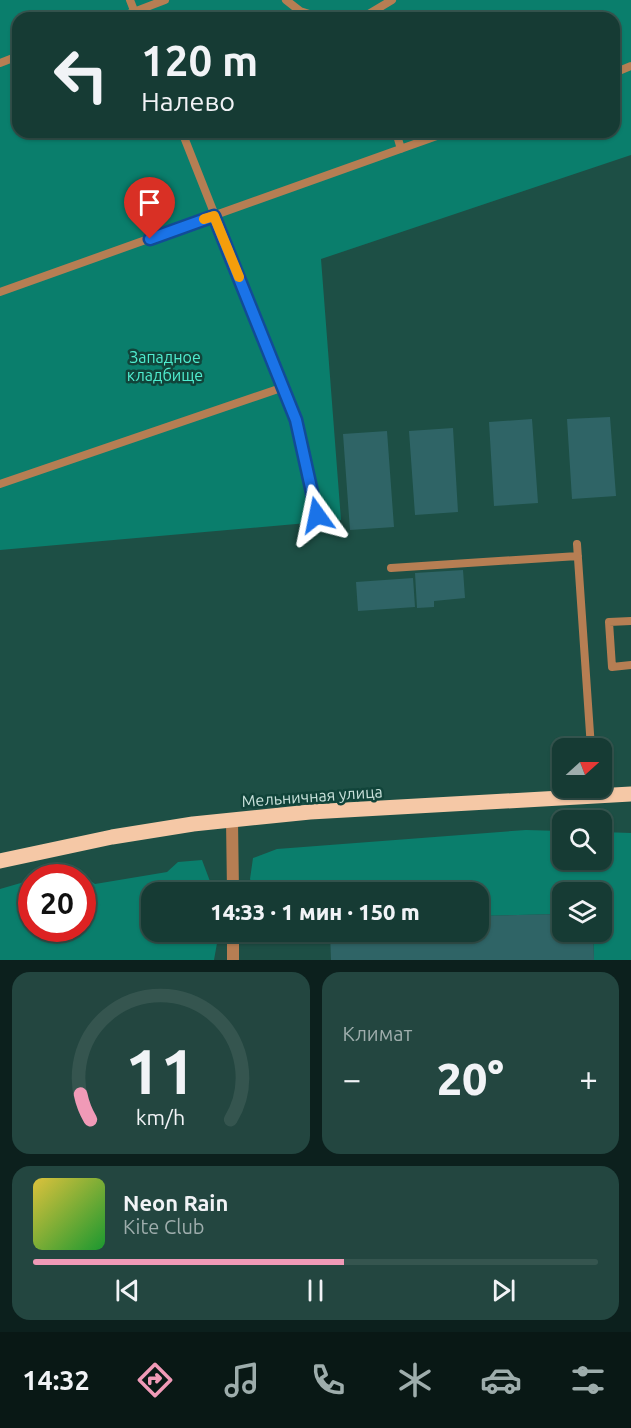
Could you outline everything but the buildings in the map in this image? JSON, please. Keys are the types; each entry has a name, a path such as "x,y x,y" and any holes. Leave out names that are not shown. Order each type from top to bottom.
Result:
{"main road":[{"name":"Мельничная улица","path":"612,793 631,794"},
{"name":"Мельничная улица","path":"0,861 112,837 193,824 310,812 552,795"}],"street":[{"path":"232,820 233,882"},
{"path":"233,942 233,960"}],"lane":[{"path":"142,12 165,0"},
{"path":"286,0 303,12"},
{"path":"372,12 393,0"},
{"path":"184,138 296,420 317,515"},
{"path":"398,138 401,149"},
{"path":"0,292 431,138"},
{"path":"0,484 284,387"},
{"path":"577,544 590,738"},
{"path":"391,568 578,556"},
{"path":"631,621 609,622 612,667 631,665"}],"green space":[{"name":"Западное кладбище","path":"0,0 631,0 631,155 321,259 341,520 0,550"},
{"path":"526,830 552,831 552,870 612,870 612,832 631,833 631,960 594,960 593,942 612,942 612,882 552,882 552,914 489,916 489,882 251,882 253,858 277,849"},
{"path":"202,860 210,882 141,882 141,942 217,942 214,960 0,960 0,889 18,884 18,942 96,942 96,884 167,872 178,862"}],"slow traffic":[{"path":"204,219 214,216 239,277"}],"route":[{"path":"150,239 214,216 296,420 317,515"}]}
